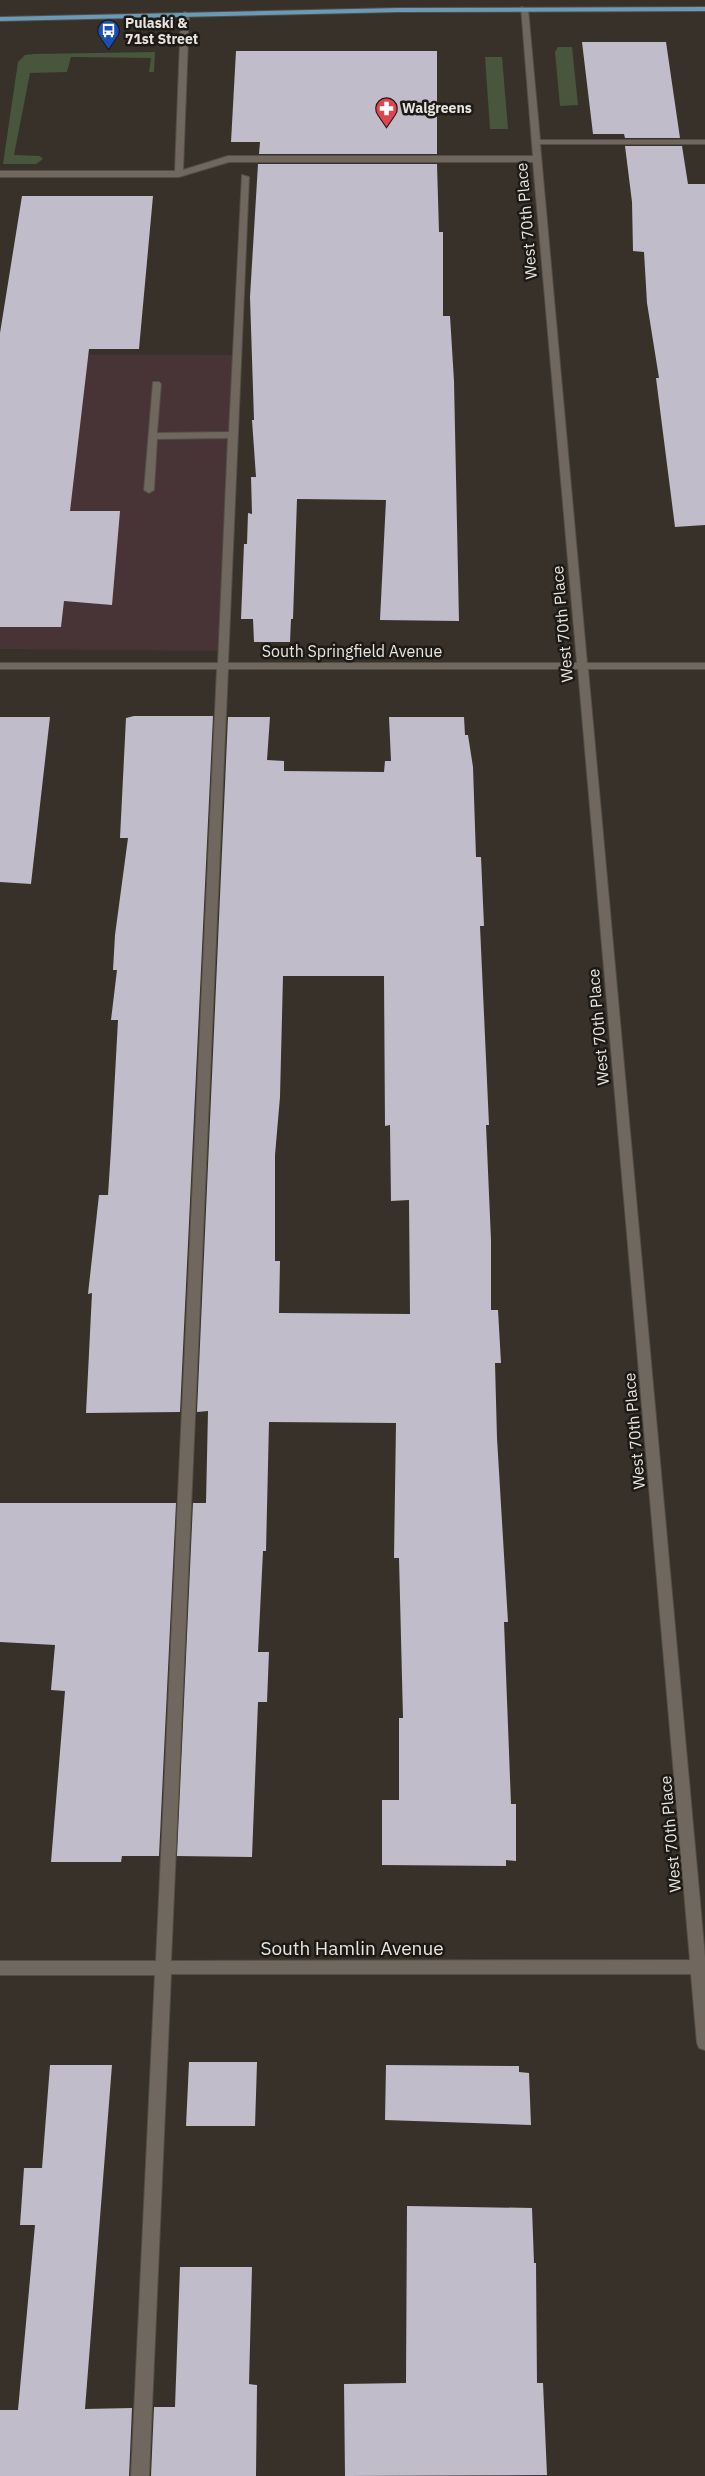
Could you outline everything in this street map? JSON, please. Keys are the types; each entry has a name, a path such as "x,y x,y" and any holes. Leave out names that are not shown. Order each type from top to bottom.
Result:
{"main road":[{"path":"0,19 524,9 705,9"}],"street":[{"name":"West 70th Place","path":"524,9 701,1968 705,2043"},
{"path":"178,174 185,14"},
{"path":"535,142 705,142"},
{"path":"0,174 178,174 228,159 537,159"},
{"path":"140,2476 245,178"},
{"path":"149,490 156,384"},
{"path":"154,436 233,435"},
{"name":"South Springfield Avenue","path":"0,666 705,666"},
{"name":"South Hamlin Avenue","path":"0,1968 701,1968"}],"shaded area":[{"path":"0,354 237,355 223,651 0,649"}],"green space":[{"path":"558,47 572,47 578,105 560,106 555,52"},
{"path":"155,52 154,72 149,72 151,58 71,57 67,72 30,73 14,155 40,156 43,159 36,164 3,164 18,62 25,55"},
{"path":"485,57 502,57 508,129 490,129"}],"building":[{"path":"582,42 666,42 680,138 625,138 624,134 593,134"},
{"name":"Walgreens","path":"236,51 437,51 437,154 259,154 260,142 231,142"},
{"path":"625,146 682,146 688,184 705,184 705,525 675,527 656,378 659,378 647,303 644,252 633,251 632,202"},
{"path":"258,164 437,164 439,232 443,232 443,316 450,316 454,381 459,621 380,620 386,500 297,499 293,619 291,619 290,642 254,642 253,619 241,619 244,544 247,544 248,513 252,514 251,477 256,477 252,420 254,420 250,297"},
{"path":"22,196 153,196 139,349 89,349 70,511 120,511 112,605 64,601 61,627 0,627 0,333"},
{"path":"134,716 213,716 180,1412 86,1413 92,1293 88,1294 99,1195 108,1195 111,1149 118,1020 111,1020 117,970 113,970 115,935 128,838 120,838 126,718"},
{"path":"0,717 50,717 31,884 0,882"},
{"path":"228,717 270,717 267,760 284,761 284,771 384,772 385,761 391,761 389,717 464,717 465,735 468,735 473,767 476,857 481,857 484,926 480,926 489,1125 486,1125 491,1240 491,1310 498,1310 501,1363 495,1363 497,1438 508,1622 504,1622 511,1804 516,1804 516,1861 506,1860 506,1866 382,1865 382,1800 399,1800 399,1718 403,1718 399,1558 394,1558 396,1423 269,1422 266,1551 263,1551 258,1652 269,1652 267,1702 258,1702 252,1857 177,1856 193,1503 206,1503 208,1411 197,1412","holes":["283,976 384,976 385,1126 390,1125 391,1201 409,1200 410,1314 279,1313 280,1261 275,1261 275,1155 280,1097"]},
{"path":"0,1503 176,1503 159,1856 122,1856 121,1862 51,1862 65,1691 51,1690 55,1645 0,1642"},
{"path":"189,2062 257,2062 255,2126 186,2126"},
{"path":"50,2065 112,2065 85,2409 132,2408 129,2476 0,2476 0,2410 18,2410 35,2225 20,2225 24,2168 42,2168"},
{"path":"386,2065 519,2066 519,2072 529,2073 531,2125 385,2120"},
{"path":"407,2206 532,2208 534,2263 536,2263 537,2383 543,2383 547,2475 345,2476 344,2384 406,2383"},
{"path":"180,2267 252,2267 249,2384 257,2385 256,2476 151,2476 154,2407 175,2407"}],"place":[{"name":"Pulaski & 71st Street","path":"109,50"},
{"name":"Walgreens","path":"386,127"}]}
